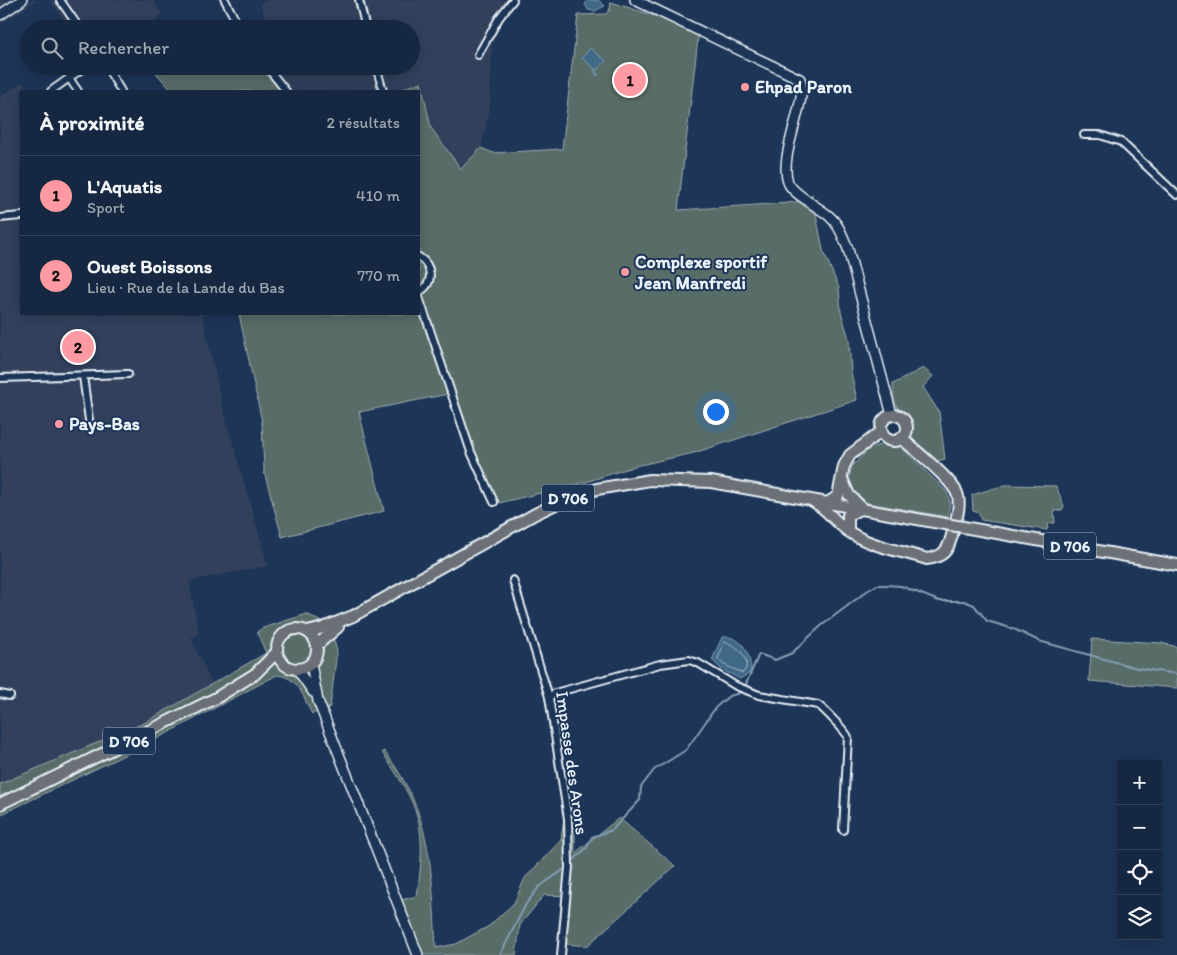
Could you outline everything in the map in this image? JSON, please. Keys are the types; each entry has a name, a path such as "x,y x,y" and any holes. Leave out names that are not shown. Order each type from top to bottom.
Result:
{"main road":[{"path":"892,415 900,416 906,423 906,431 901,438 890,440 882,431 882,423 892,415"},
{"path":"829,502 838,496 843,481 844,466 850,455 882,431"},
{"path":"809,499 826,508 838,523 856,537 926,559 938,557 948,549 959,506 957,494 949,482 901,438"},
{"name":"D 706","path":"317,645 323,638 353,616 536,514 568,498 597,489 642,481 679,480 711,482 1177,565"},
{"path":"843,481 849,495 862,508 848,515 848,530"},
{"name":"D 706","path":"308,632 353,616"},
{"path":"298,628 308,632 317,645 316,656 310,664 297,669 284,664 277,652 278,641 288,631 298,628"},
{"name":"D 706","path":"255,674 277,652"},
{"name":"D 706","path":"0,804 216,698 255,674 284,664"}],"street":[{"path":"0,15 22,0"},
{"path":"60,0 74,20"},
{"path":"225,0 235,20"},
{"path":"359,0 364,20"},
{"path":"478,55 499,18 513,0"},
{"path":"635,0 800,79 801,92 787,156 786,174 788,183 831,217 840,230 848,249 892,415"},
{"path":"51,90 73,75"},
{"path":"111,75 120,90"},
{"path":"273,75 285,90"},
{"path":"378,75 382,90"},
{"path":"69,78 77,90"},
{"path":"1084,135 1100,135 1121,142 1177,195"},
{"path":"0,218 20,216"},
{"path":"420,258 424,260 430,272 427,284 420,291"},
{"path":"420,300 471,452 494,502"},
{"path":"0,378 128,374"},
{"path":"83,376 89,420"},
{"name":"Impasse des Arons","path":"513,580 549,697 568,819 569,867 561,955"},
{"path":"549,697 555,693 681,660 698,663 736,686 759,695 818,705 828,717 844,729 848,737 843,830"},
{"path":"310,664 318,701 418,955"},
{"path":"297,669 318,701"},
{"path":"0,694 10,696"}],"shaded area":[{"path":"0,0 37,0 0,25"},
{"path":"50,0 153,0 162,15 156,20 64,20"},
{"path":"267,0 520,0 502,19 492,46 490,107 481,148 461,169 431,128 420,82 400,90 282,90 270,75 420,75 420,20 266,20 260,3"},
{"path":"22,82 28,90 20,90 20,315 202,315 224,412 268,566 189,581 199,634 191,638 212,684 144,723 0,784 0,97"}],"green space":[{"name":"Complexe sportif Jean Manfredi","path":"611,2 699,30 678,210 788,203 801,201 812,194 823,250 839,288 841,312 849,339 851,372 857,400 694,453 635,466 586,482 499,503 470,441 453,393 359,412 384,511 282,537 264,471 262,422 239,315 420,315 420,90 400,90 421,82 431,128 461,169 481,148 493,153 562,149 578,15 606,14 610,9"},
{"path":"158,75 270,75 282,90 171,90"},
{"path":"923,368 933,376 923,387 939,412 945,459 937,461 916,444 907,419 895,403 893,384"},
{"path":"885,443 900,446 947,492 950,502 948,517 868,503 854,492 849,479 852,466 869,449"},
{"path":"1005,485 1056,486 1064,506 1062,510 1054,511 1055,523 1049,523 1047,530 981,520 979,513 973,511 972,495"},
{"path":"307,614 330,627 337,651 330,707 312,714 303,695 295,684 277,675 143,746 0,815 0,784 144,723 266,653 257,632 263,628"},
{"path":"1092,639 1162,643 1177,647 1177,688 1089,681"},
{"path":"384,751 400,774 421,821 431,869 436,948 456,944 489,926 514,903 525,878 561,840 564,819 575,818 575,853 619,818 675,866 587,946 566,944 570,896 544,895 520,925 516,955 414,955 393,902 417,896 421,854 420,829 410,798 382,752"}],"water":[{"path":"588,0 598,0 605,6 595,11 588,10 585,4"},
{"path":"590,48 606,61 596,70 598,76 594,73 595,69 582,58"},
{"path":"722,637 735,639 744,647 747,653 751,672 740,679 721,669 712,660"}],"waterway":[{"path":"746,684 759,654 775,660 792,653 821,626 877,585 901,586 939,601 964,601 974,605 987,621 1014,629 1039,641 1137,668 1177,674"},
{"path":"575,859 587,847 592,837 612,830 640,800 641,787 654,770 686,750 716,707 729,696 740,693"},
{"path":"500,955 526,904 539,887 563,870"}],"place":[{"name":"L'Aquatis","path":"630,80"},
{"name":"Ehpad Paron","path":"745,87"},
{"name":"Complexe sportif Jean Manfredi","path":"625,272"},
{"name":"Ouest Boissons","path":"78,347"},
{"name":"Pays-Bas","path":"59,424"}]}
